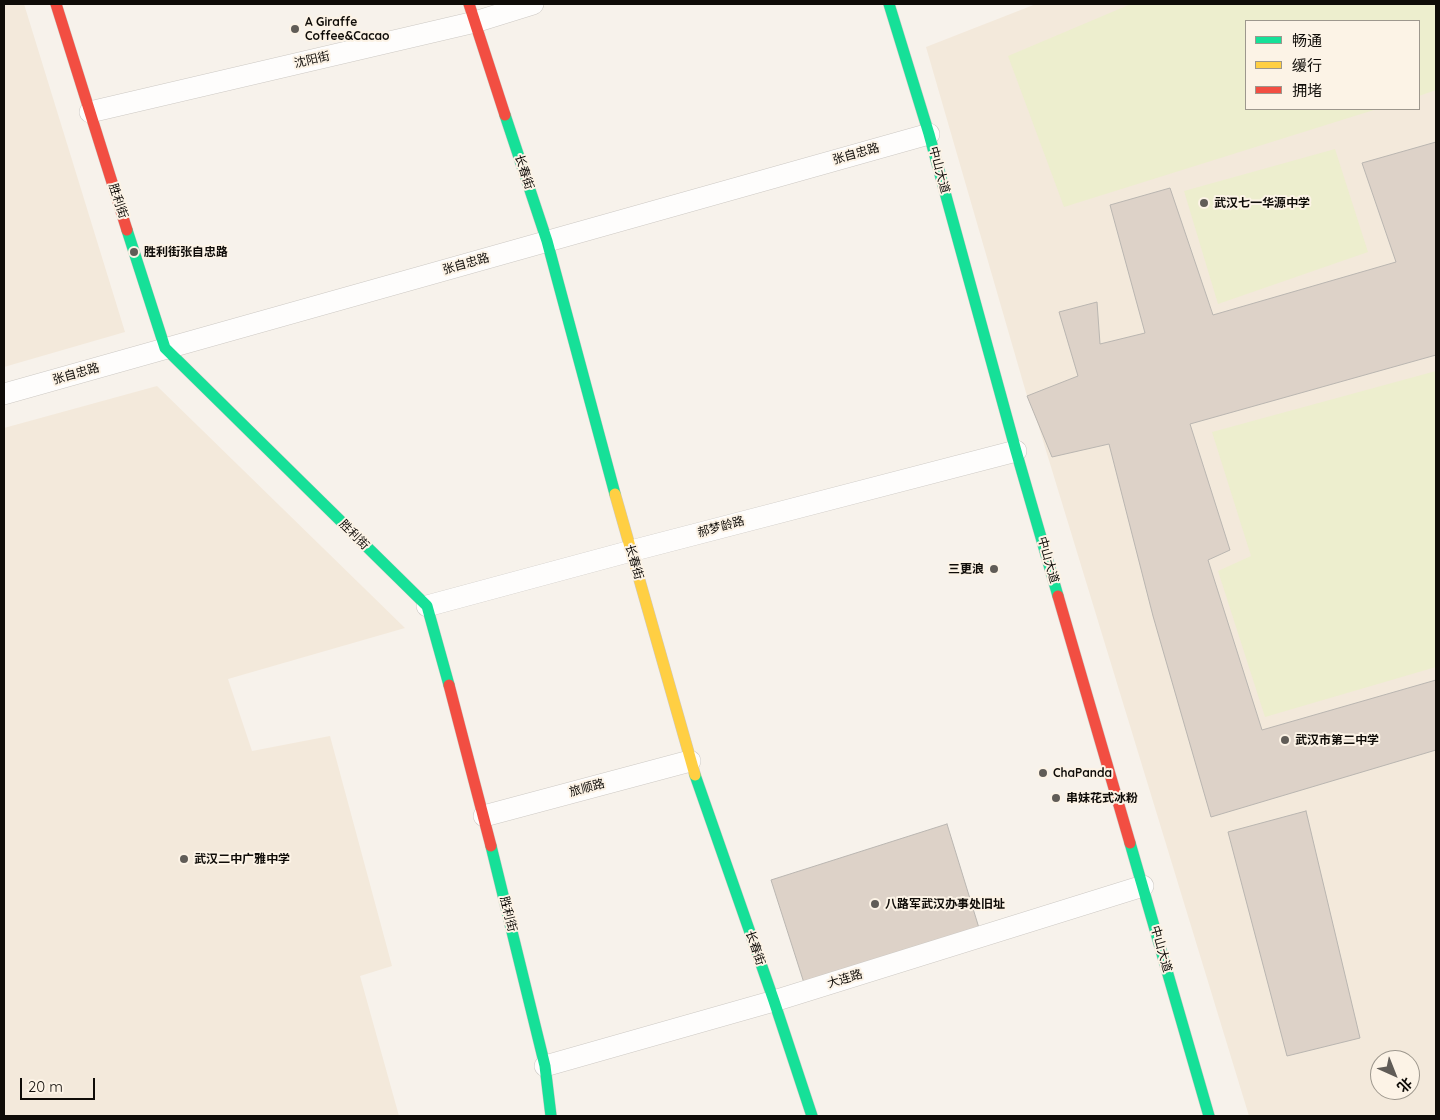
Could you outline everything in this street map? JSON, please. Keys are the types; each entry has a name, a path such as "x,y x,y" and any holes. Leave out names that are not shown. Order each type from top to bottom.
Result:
{"street":[{"name":"胜利街","path":"56,4 165,348 427,606 484,816 545,1066 551,1116"},
{"name":"沈阳街","path":"90,112 472,13 533,4"},
{"name":"中山大道","path":"889,4 929,134 1016,451 1208,1116"},
{"name":"长春街","path":"472,13 547,241 630,551 690,761 812,1116"},
{"name":"张自忠路","path":"4,394 929,134"},
{"name":"郝梦龄路","path":"427,606 630,551 1016,451"},
{"name":"旅顺路","path":"484,816 690,761"},
{"name":"大连路","path":"545,1066 774,1001 1143,886"}],"shaded area":[{"path":"4,4 24,4 125,332 4,367"},
{"name":"武汉市第二中学","path":"1036,4 1436,4 1436,1116 1249,1116 1037,421 1027,396 926,47"},
{"name":"武汉二中广雅中学","path":"157,386 405,628 228,679 252,751 330,736 392,966 360,976 399,1116 4,1116 4,428"}],"green space":[{"path":"1131,4 1436,4 1436,90 1420,96 1420,20 1245,20 1245,110 1374,110 1064,207 1008,56"},
{"path":"1335,149 1368,252 1218,304 1184,191"},
{"path":"1436,371 1436,667 1265,717 1218,571 1251,556 1212,432"}],"building":[{"name":"武汉市第二中学","path":"1436,142 1436,355 1190,424 1230,550 1208,560 1262,730 1436,680 1436,750 1211,817 1153,616 1109,444 1052,457 1027,396 1078,376 1059,312 1097,302 1100,344 1145,333 1110,205 1170,188 1213,315 1396,262 1362,163"},
{"path":"1306,811 1360,1038 1287,1056 1228,832"},
{"name":"八路军武汉办事处旧址","path":"947,824 979,928 804,983 771,880"}],"traffic: fast":[{"path":"889,4 929,134 1058,596"},
{"path":"505,115 547,241 615,494"},
{"path":"127,230 165,348 427,606 449,685"},
{"path":"695,775 812,1116"},
{"path":"1130,843 1209,1116"},
{"path":"491,846 545,1066 551,1116"}],"traffic: slow":[{"path":"615,494 695,775"}],"traffic: jam":[{"path":"56,4 127,230"},
{"path":"469,4 505,115"},
{"path":"1058,596 1130,843"},
{"path":"449,685 491,846"}],"place":[{"name":"A Giraffe Coffee&Cacao","path":"295,29"},
{"name":"武汉七一华源中学","path":"1204,203"},
{"name":"胜利街张自忠路","path":"134,252"},
{"name":"三更浪","path":"994,569"},
{"name":"武汉市第二中学","path":"1285,740"},
{"name":"ChaPanda","path":"1043,773"},
{"name":"串妹花式冰粉","path":"1056,798"},
{"name":"武汉二中广雅中学","path":"184,859"},
{"name":"八路军武汉办事处旧址","path":"875,904"}]}
